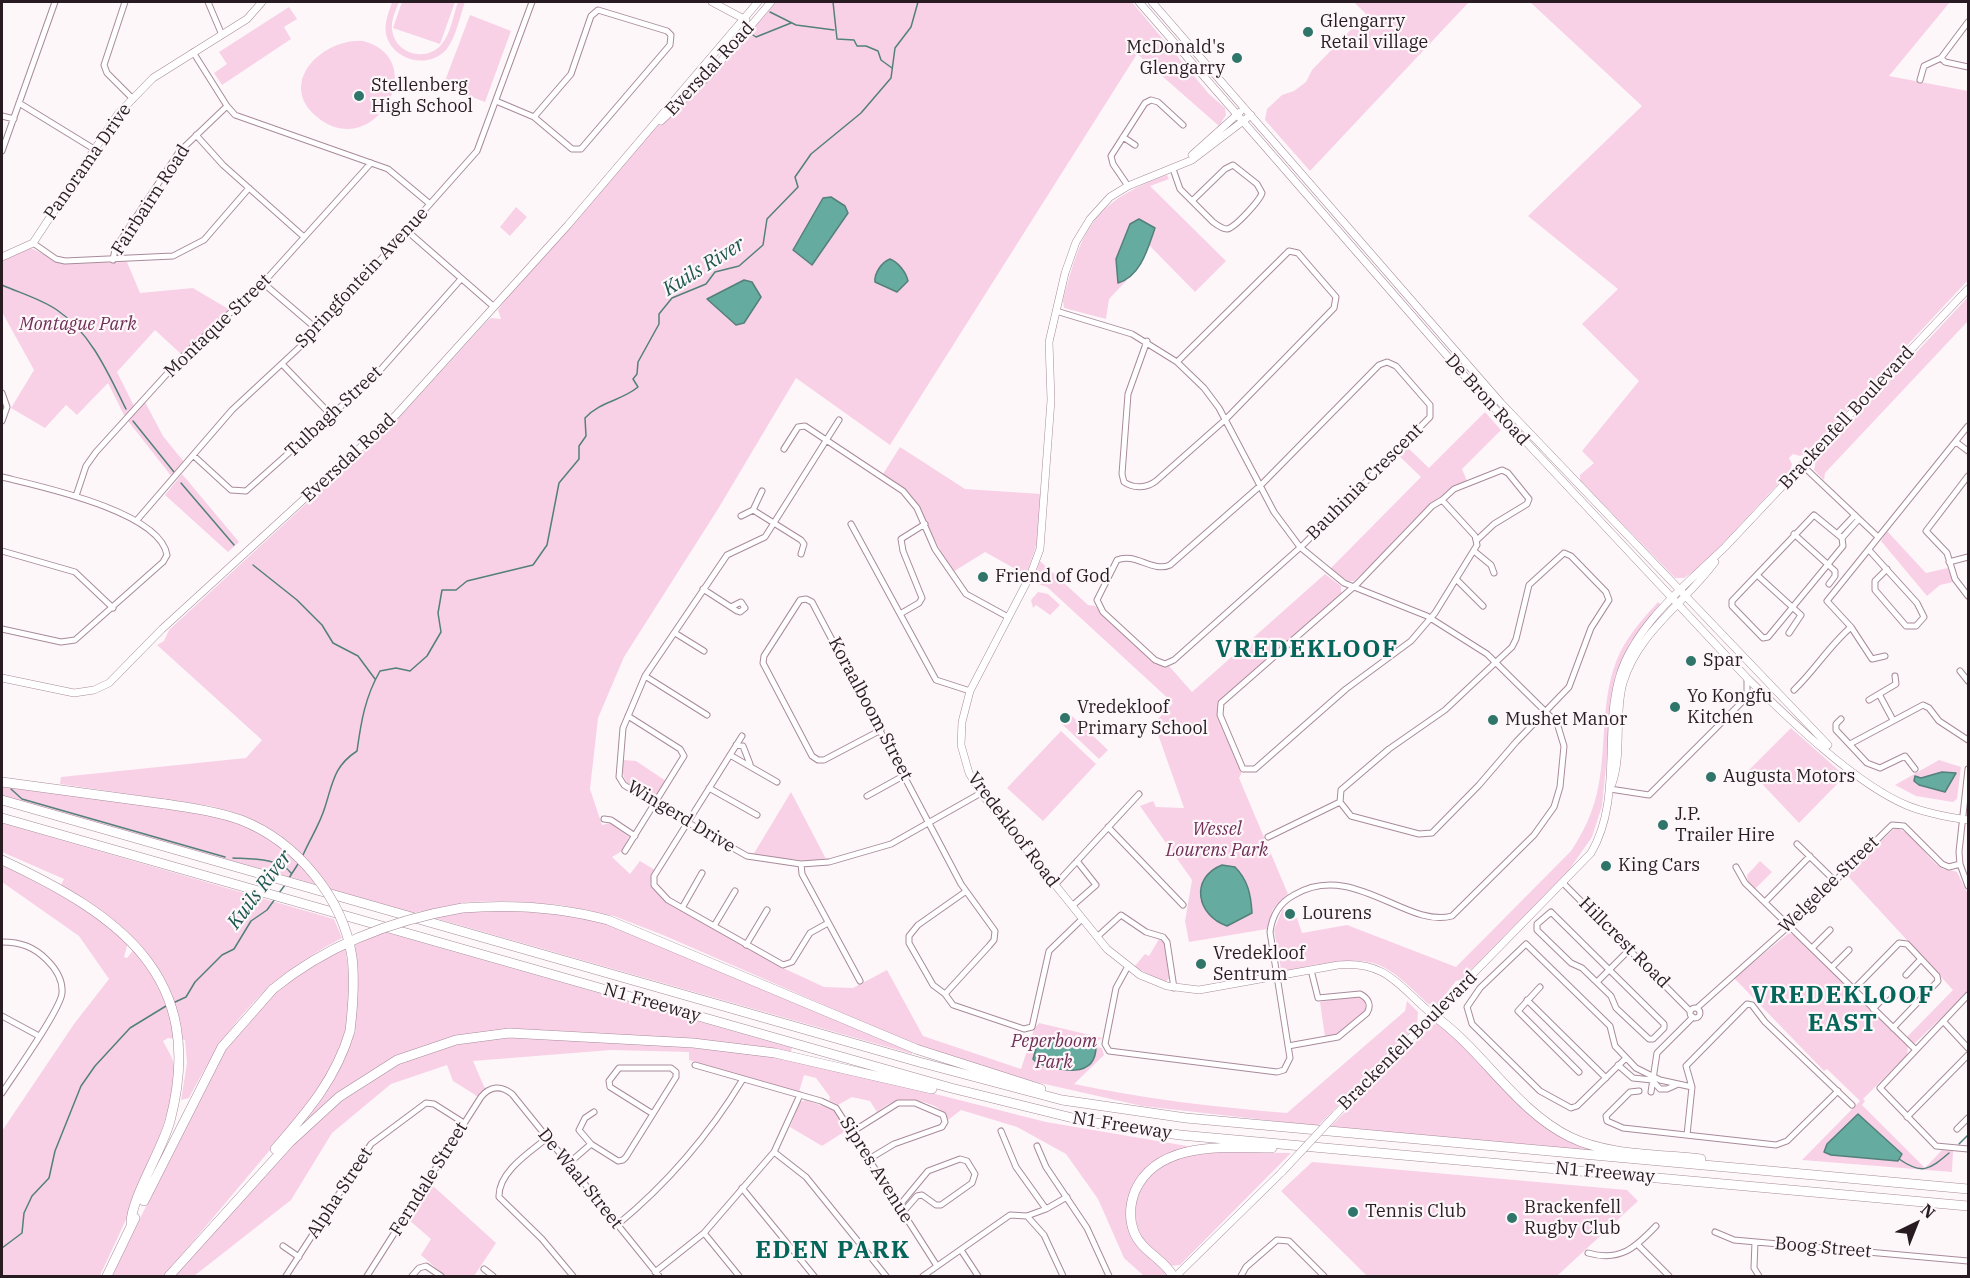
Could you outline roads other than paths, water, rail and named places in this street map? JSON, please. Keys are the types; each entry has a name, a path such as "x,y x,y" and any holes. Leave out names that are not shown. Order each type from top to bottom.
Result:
{"highway":[{"path":"2,782 210,811 253,825 280,842 313,873 336,910 351,955 354,992 350,1031 344,1051 325,1088 238,1197"},
{"name":"N1 Freeway","path":"2,800 975,1078 1076,1102 1249,1125 1968,1187"},
{"name":"N1 Freeway","path":"2,818 975,1095 1111,1126 1968,1207"},
{"path":"2,860 56,887 100,914 123,932 143,954 170,1003 178,1039 180,1065 169,1123 131,1223"},
{"path":"107,1276 131,1223 222,1047 273,989 312,960 372,931 410,919 462,908 520,906 582,913 608,920 916,1049 1076,1102"},
{"path":"1433,1015 1538,1115 1572,1138 1612,1149 1759,1166 1768,1171"},
{"path":"169,1276 290,1142 354,1085 397,1060 427,1048 483,1035 548,1035 693,1043 755,1050 954,1094 975,1095"},
{"path":"1175,1276 1144,1249 1132,1225 1132,1202 1144,1175 1162,1162 1199,1150 1282,1149 1295,1145"}],"street":[{"path":"2,151 55,2"},
{"path":"125,2 104,66 107,73 133,99"},
{"path":"208,2 222,35"},
{"name":"Panorama Drive","path":"33,243 118,114 157,75 251,16 262,2"},
{"name":"Springfontein Avenue","path":"137,520 232,410 318,330 477,151 532,2"},
{"path":"712,2 744,18 752,25"},
{"name":"Eversdal Road","path":"2,678 74,693 94,690 108,683 162,629 381,429 432,377 646,134 758,2"},
{"name":"Eversdal Road","path":"646,134 700,85 771,2"},
{"name":"De Bron Road","path":"1139,2 1476,389 1747,678 1858,776 1906,805 1965,820"},
{"name":"De Bron Road","path":"1152,2 1501,403 1858,776"},
{"path":"496,101 534,117 572,149 581,149 670,45 671,35 667,31 605,10 596,11 591,16 571,74 534,117"},
{"path":"1920,80 1926,64 1941,58 1968,21"},
{"path":"193,52 226,106 239,117 391,171 430,204"},
{"path":"1941,58 1945,62 1968,67"},
{"path":"1128,186 1111,159 1142,106 1151,100 1158,102 1183,126"},
{"path":"19,103 94,149"},
{"name":"Fairbairn Road","path":"33,243 62,261 113,260 115,249 177,155 226,106"},
{"name":"Vredekloof Road","path":"1245,108 1181,164 1128,186 1104,202 1082,231 1065,273 1049,342 1051,400 1042,542 1033,569 968,692 962,722 962,746 969,773 981,793 1054,885 1097,937 1128,968 1147,979 1173,988 1199,990 1348,964 1380,969 1433,1015"},
{"name":"Vredekloof Road","path":"1181,164 1192,160 1251,115"},
{"path":"2,116 14,119"},
{"path":"196,135 249,188 304,237"},
{"path":"1123,137 1135,145"},
{"name":"Montaque Street","path":"76,496 86,466 96,452 185,354 263,283 371,162"},
{"path":"1173,169 1180,189 1192,201 1216,225 1227,229 1233,226 1259,200 1262,193 1257,184 1233,165 1225,169 1192,201"},
{"path":"113,260 164,258 193,248 207,237 249,188"},
{"path":"406,230 493,306"},
{"path":"2,257 33,243"},
{"path":"1147,341 1128,394 1122,474 1124,482 1133,486 1152,484 1226,419 1336,304 1335,295 1298,253 1291,250 1285,253 1177,362"},
{"name":"Tulbagh Street","path":"194,456 231,490 244,492 375,376 462,279"},
{"path":"263,283 318,330"},
{"name":"Brackenfell Boulevard","path":"1175,1276 1282,1172 1563,883 1596,844 1605,821 1610,789 1611,741 1620,677 1638,639 1968,289"},
{"path":"1056,311 1110,325 1147,341 1177,362 1204,388 1226,419 1278,519 1300,547 1334,577 1352,587 1431,618 1497,661 1546,710 1557,723 1564,740 1560,787 1554,807 1534,835 1450,917 1430,916 1348,887 1315,887 1299,891 1281,905 1271,926 1289,1064 1277,1072 1111,1053 1105,1044 1114,995 1128,968"},
{"name":"Bauhinia Crescent","path":"1260,486 1382,364 1389,362 1396,366 1430,405 1430,417 1300,547"},
{"path":"282,363 332,416"},
{"path":"2,393 7,407 2,421"},
{"name":"Wingerd Drive","path":"839,420 762,540 730,552 645,676 623,728 619,777 624,784 655,804 752,858 801,864 829,862 866,853 896,842 981,793"},
{"path":"784,449 801,426 903,491 917,508 935,549 966,594 1008,617"},
{"path":"1885,656 1872,659 1851,627 1827,602 1968,426"},
{"path":"1956,442 1968,451"},
{"path":"1803,466 1878,537"},
{"path":"1502,470 1527,493 1529,499 1527,504 1494,524 1477,540 1474,551 1431,618 1403,648 1346,689 1255,769 1245,771 1240,766 1220,715 1220,706 1352,587 1432,506 1454,489 1502,470"},
{"path":"1968,476 1927,527 1928,534 1944,549 1955,579 1968,597"},
{"path":"2,477 76,496 137,520 165,548 166,557 113,608 78,639 69,643 2,629"},
{"path":"1260,486 1170,565 1162,567 1129,558 1117,560 1097,600 1099,607 1155,660 1169,663 1300,547"},
{"path":"741,516 753,510 762,490"},
{"path":"1442,500 1477,540"},
{"path":"753,510 801,540 804,544 801,554"},
{"path":"1814,515 1839,536 1843,546 1768,637 1763,638 1732,603 1814,515"},
{"path":"1839,536 1857,517"},
{"path":"851,524 937,681 968,692"},
{"path":"900,614 922,599 901,539 925,524"},
{"path":"1794,534 1836,574 1829,584"},
{"path":"1869,550 1887,569 1923,612 1924,617 1916,626 1906,626 1875,590 1875,581 1887,569"},
{"path":"2,551 75,572 113,608"},
{"path":"1474,551 1491,565 1494,573"},
{"path":"1560,554 1569,555 1606,592 1609,600 1591,628 1570,684 1479,786 1429,834 1351,816 1340,802 1340,792 1343,788 1389,749 1445,710 1497,661 1514,644 1531,582 1560,554"},
{"path":"1949,562 1968,557"},
{"path":"1757,575 1802,617 1789,633"},
{"path":"1456,579 1483,606"},
{"path":"703,589 731,607"},
{"name":"Koraalboom Street","path":"880,730 824,760 818,760 812,756 762,660 798,602 806,599 812,602 931,822 965,892 992,926 995,937 945,994"},
{"path":"1794,690 1810,674 1827,650 1851,627"},
{"path":"675,633 704,651"},
{"path":"1960,671 1968,681"},
{"path":"645,676 707,715"},
{"path":"1869,700 1896,684 1895,676"},
{"path":"1743,701 1747,678"},
{"path":"1879,694 1893,720"},
{"path":"1610,789 1643,796 1651,794 1743,701 1757,695 1767,697"},
{"path":"1850,744 1918,706 1925,705 1939,721 1968,740"},
{"path":"625,851 682,760 683,753 628,716"},
{"path":"1841,719 1835,728 1875,768 1905,756 1915,769"},
{"path":"742,736 652,879 656,888 682,908 780,964 788,965 808,935 828,923"},
{"path":"735,746 740,744 743,746 751,761 747,765"},
{"path":"730,755 777,782"},
{"path":"1968,769 1960,864 1968,886"},
{"path":"867,796 905,775"},
{"path":"709,788 757,815"},
{"path":"1054,885 1139,794"},
{"path":"1268,837 1340,802"},
{"path":"604,819 611,820 635,836"},
{"name":"Welgelee Street","path":"1651,1092 1650,1076 1657,1053 1694,1012 1896,824 1904,826 1942,864 1949,867 1960,864"},
{"path":"1108,827 1183,905"},
{"path":"1797,844 1835,881"},
{"path":"1765,902 1810,856"},
{"path":"1072,906 1096,884 1077,861"},
{"path":"801,864 802,874 860,981"},
{"path":"1736,867 1746,883 1915,1049"},
{"path":"682,908 702,873"},
{"name":"Hillcrest Road","path":"1563,883 1694,1012"},
{"path":"714,926 735,891"},
{"path":"965,892 918,925 909,936 909,944 931,983 945,994 953,1005 1024,1029 1032,1027 1049,951 1082,919"},
{"path":"746,945 767,910"},
{"path":"1552,913 1609,969 1664,1024 1664,1028 1653,1039 1649,1039 1617,1008 1611,996 1582,968 1571,963 1537,930 1536,925 1542,918 1552,913"},
{"path":"1097,937 1121,915 1146,932 1163,937 1167,942 1173,988"},
{"path":"1812,948 1830,930"},
{"path":"2,942 25,945 38,952 54,966 60,980 60,1000 2,1093"},
{"path":"1854,989 1900,942 1906,942 1937,976 1938,981 1893,1028"},
{"path":"1626,1058 1575,1108 1550,1099 1472,1024 1467,1016 1469,1005 1480,988 1527,944 1610,1026 1614,1045 1639,1070 1660,1080 1692,1087"},
{"path":"1597,982 1630,949"},
{"path":"1832,967 1849,950"},
{"path":"1906,975 1922,959"},
{"path":"1288,1046 1338,1037 1367,1013 1369,1007 1365,997 1358,993 1318,998 1311,970"},
{"path":"1540,987 1519,1009 1519,1013 1579,1072"},
{"path":"1874,1009 1891,990"},
{"path":"1968,995 1880,1088 1937,1147 1968,1149"},
{"path":"1527,1000 1606,1078"},
{"path":"1687,1135 1692,1087 1686,1071 1687,1064 1744,1006 1749,1004 1852,1105"},
{"path":"2,1016 39,1036"},
{"path":"1942,1021 1968,1048"},
{"path":"1907,1117 1968,1055"},
{"path":"657,1274 704,1233 774,1152 800,1095 695,1065"},
{"path":"1618,1065 1638,1080 1650,1076"},
{"path":"594,1112 585,1118 579,1130 591,1144 618,1161 623,1160 653,1114 676,1077 676,1072 670,1068 617,1069 609,1081 610,1087 653,1114"},
{"path":"1650,1076 1659,1088 1667,1089 1676,1085"},
{"path":"617,1225 662,1186 720,1117 743,1079"},
{"name":"De Waal Street","path":"497,1088 509,1092 657,1274"},
{"name":"Ferndale Street","path":"367,1276 483,1094 497,1088"},
{"path":"1640,1091 1630,1092 1606,1116 1607,1121 1623,1128 1779,1145 1787,1141 1838,1091"},
{"name":"Sipres Avenue","path":"800,1095 833,1105 938,1266"},
{"name":"Alpha Street","path":"286,1276 375,1139 426,1103 434,1104 464,1123"},
{"path":"852,1132 898,1103 915,1103 943,1115 945,1122 942,1127 894,1144 869,1160"},
{"path":"1957,1129 1968,1118"},
{"path":"1001,1131 1016,1167 1046,1209"},
{"path":"547,1138 515,1164 500,1189 499,1197 542,1239 573,1276"},
{"path":"568,1164 591,1144"},
{"path":"1037,1146 1046,1167 1077,1212 1109,1276"},
{"path":"774,1152 806,1178 886,1276"},
{"path":"960,1159 969,1164 975,1177 965,1189 938,1206 922,1195 916,1196 901,1209 928,1171 960,1159"},
{"path":"742,1188 814,1276"},
{"path":"923,1276 1010,1215 1027,1216 1046,1209 1067,1197"},
{"path":"1027,1216 1044,1235 1062,1276"},
{"path":"1588,1253 1610,1257 1638,1245 1656,1226"},
{"name":"Boog Street","path":"1715,1232 1727,1239 1968,1261"},
{"path":"704,1233 739,1276"},
{"path":"1241,1276 1254,1260 1277,1240 1283,1238 1324,1276"},
{"path":"1755,1242 1754,1268 1759,1276"},
{"path":"1638,1245 1669,1276"},
{"path":"283,1246 298,1257"},
{"path":"961,1250 978,1276"},
{"path":"412,1276 422,1266 431,1267 441,1276"},
{"path":"484,1269 493,1276"}],"waterway":[{"path":"833,2 837,39 854,40 857,46 866,46 878,51 881,60 892,68"},
{"name":"Kuils River","path":"303,855 320,819 335,775 343,763 357,751 367,700 380,671 396,668 410,671 427,656 441,632 438,613 442,590 456,590 467,581 533,565 547,545 559,483 579,459 579,446 586,436 585,418 591,412 638,387 633,379 637,374 638,362 659,324 659,314 672,298 706,284 715,272 739,266 763,245 767,219 798,187 795,177 811,154 861,113 891,78 895,48 911,27 918,2"},
{"path":"770,12 796,25 834,30"},
{"path":"753,35 756,37 791,23"},
{"path":"2,285 44,303 69,319 98,355 126,409"},
{"path":"133,421 174,472"},
{"path":"181,483 234,545"},
{"path":"253,565 297,600 322,625 333,643 358,656 375,679"},
{"path":"11,789 22,799 225,857"},
{"path":"233,858 256,859 280,864 291,873"},
{"name":"Kuils River","path":"289,878 298,864"},
{"name":"Kuils River","path":"279,893 285,885"},
{"name":"Kuils River","path":"173,1003 186,997 195,982 222,955 234,949 251,921 267,910 275,899"},
{"name":"Kuils River","path":"2,1248 22,1233 24,1213 32,1196 49,1178 55,1151 81,1086 95,1066 130,1028 166,1006"},
{"path":"1959,1144 1968,1135"},
{"path":"1899,1159 1920,1169 1930,1167 1949,1153"}],"place":[{"name":"Glengarry Retail village","path":"1308,32"},
{"name":"McDonald's Glengarry","path":"1237,58"},
{"name":"Stellenberg High School","path":"359,96"},
{"name":"Friend of God","path":"983,577"},
{"name":"Spar","path":"1691,661"},
{"name":"Yo Kongfu Kitchen","path":"1675,707"},
{"name":"Vredekloof Primary School","path":"1065,718"},
{"name":"Mushet Manor","path":"1493,720"},
{"name":"Augusta Motors","path":"1711,777"},
{"name":"J.P. Trailer Hire","path":"1663,825"},
{"name":"King Cars","path":"1606,866"},
{"name":"Lourens","path":"1290,914"},
{"name":"Vredekloof Sentrum","path":"1201,964"},
{"name":"Tennis Club","path":"1353,1212"},
{"name":"Brackenfell Rugby Club","path":"1512,1218"}],"district":[{"name":"VREDEKLOOF","path":"1307,650"},
{"name":"VREDEKLOOF EAST","path":"1843,1010"},
{"name":"EDEN PARK","path":"833,1251"}],"park label":[{"name":"Montague Park","path":"78,325"},
{"name":"Wessel Lourens Park","path":"1217,840"},
{"name":"Peperboom Park","path":"1054,1052"}]}
